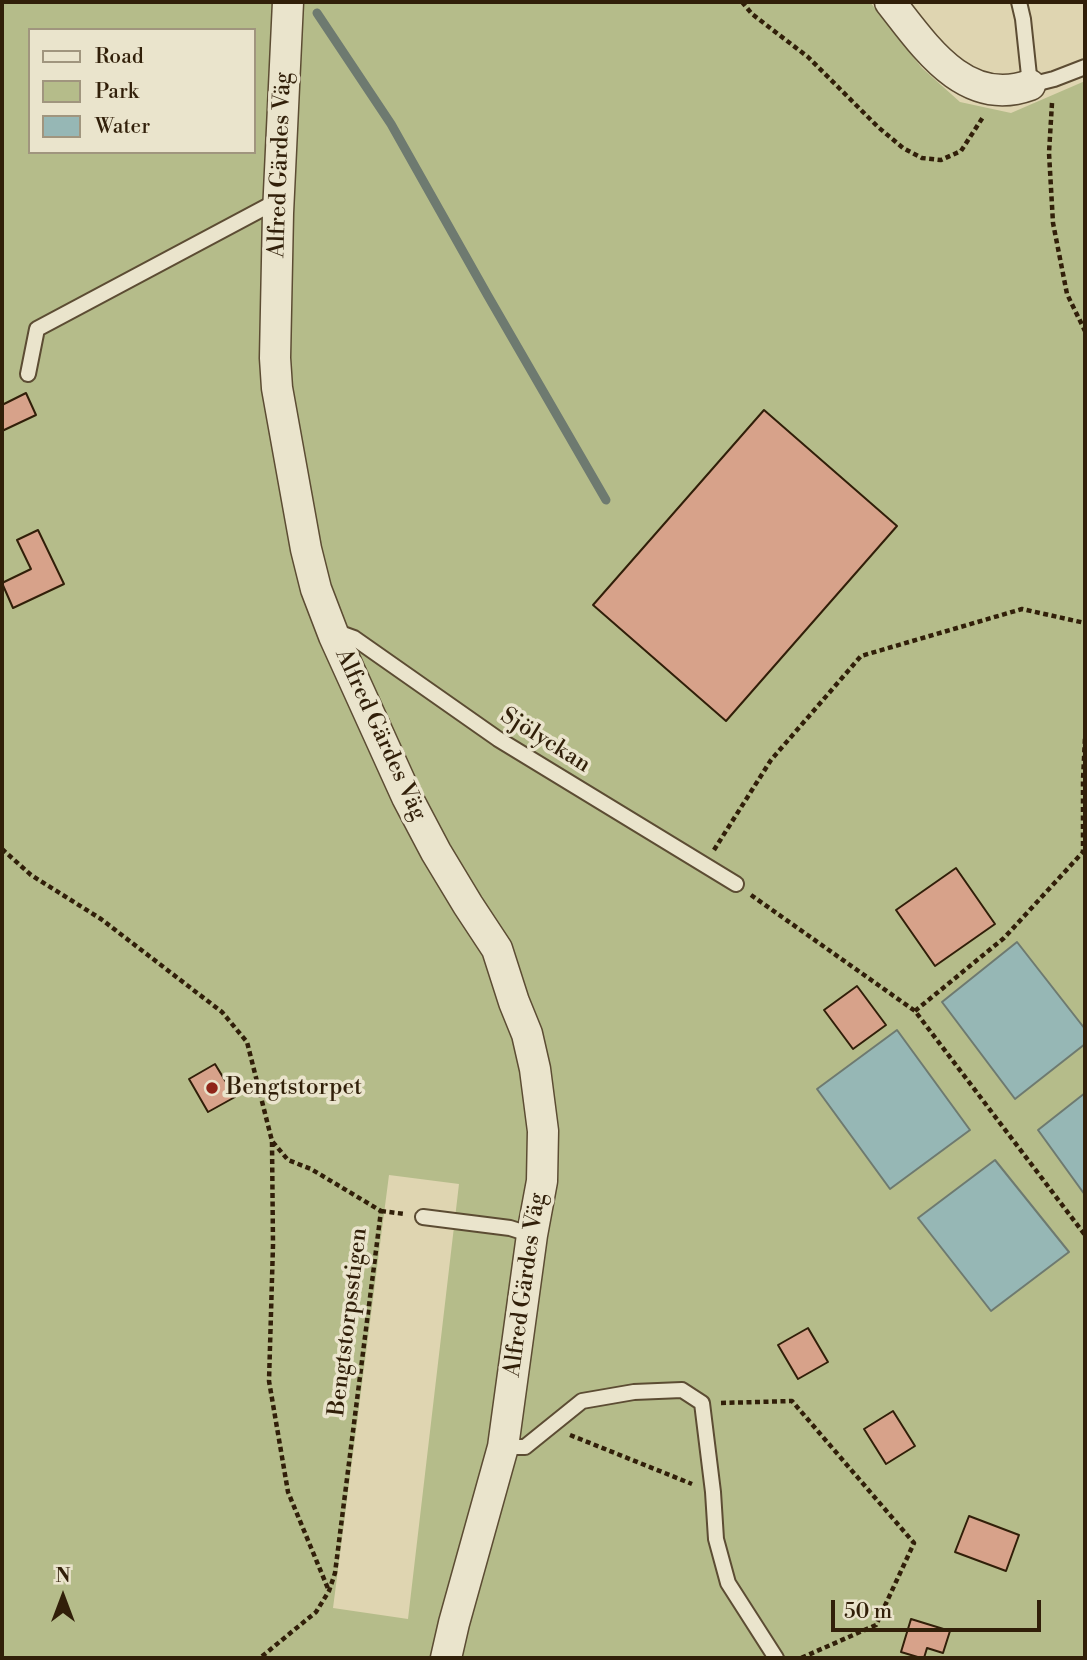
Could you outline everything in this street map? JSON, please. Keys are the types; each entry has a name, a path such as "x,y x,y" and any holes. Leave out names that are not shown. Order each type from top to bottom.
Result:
{"street":[{"name":"Alfred Gärdes Väg","path":"288,2 275,326 277,388 299,523 316,589 334,635 407,797 461,894 497,949 527,1034 535,1069 543,1130 542,1181 503,1447 446,1658"},
{"path":"890,2 931,54 953,74 968,82 992,89 1019,89 1042,82"}],"lane":[{"path":"1019,2 1042,82 1085,67"},
{"path":"28,374 37,329 279,200"},
{"name":"Sjölyckan","path":"334,635 343,634 354,638 498,739 736,884"},
{"path":"423,1217 510,1228 533,1235"},
{"path":"503,1447 525,1447 582,1401 634,1392 682,1390 702,1403 716,1539 728,1583 776,1658"}],"path":[{"path":"742,2 752,14 808,57 878,127 904,148 922,158 941,160 961,151 981,121 992,89"},
{"path":"1042,82 1053,223 1067,294 1085,331"},
{"path":"704,865 771,760 861,656 1022,609 1085,623"},
{"path":"915,1012 1004,938 1083,852 1085,738"},
{"path":"2,849 31,875 101,919 222,1012 247,1042 272,1141 273,1245 269,1381 288,1492 329,1591"},
{"path":"736,884 915,1012 1085,1235"},
{"name":"Bengtstorpsstigen","path":"260,1658 316,1612 329,1591 335,1573 381,1211 311,1168 288,1160 272,1141"},
{"path":"702,1403 792,1401 914,1543 876,1625 802,1658"},
{"path":"550,1427 713,1492"}],"green space":[{"path":"2,2 870,2 922,68 960,102 1011,113 1085,81 1085,1658 2,1658","holes":["389,1175 459,1184 408,1619 333,1608"]}],"water":[{"path":"1017,942 1085,1029 1085,1044 1015,1099 942,1002"},
{"path":"897,1030 970,1130 890,1189 817,1089"},
{"path":"1085,1093 1085,1195 1038,1130"},
{"path":"995,1160 1069,1252 991,1311 918,1218"}],"building":[{"path":"26,393 36,415 2,431 2,405"},
{"path":"764,410 897,526 726,721 593,605"},
{"path":"38,530 64,584 13,608 2,583 31,569 17,540"},
{"path":"956,868 995,924 935,966 896,910"},
{"path":"857,986 886,1025 853,1049 824,1010"},
{"name":"Bengtstorpet","path":"215,1064 235,1097 208,1112 189,1079"},
{"path":"808,1328 828,1362 798,1379 778,1345"},
{"path":"893,1411 915,1446 886,1464 864,1429"},
{"path":"969,1516 1019,1535 1006,1571 955,1552"},
{"path":"911,1619 950,1631 943,1653 927,1648 924,1658 921,1658 901,1652"}],"waterway":[{"path":"317,13 391,124 606,500"}],"place":[{"name":"Bengtstorpet","path":"212,1088"}]}
